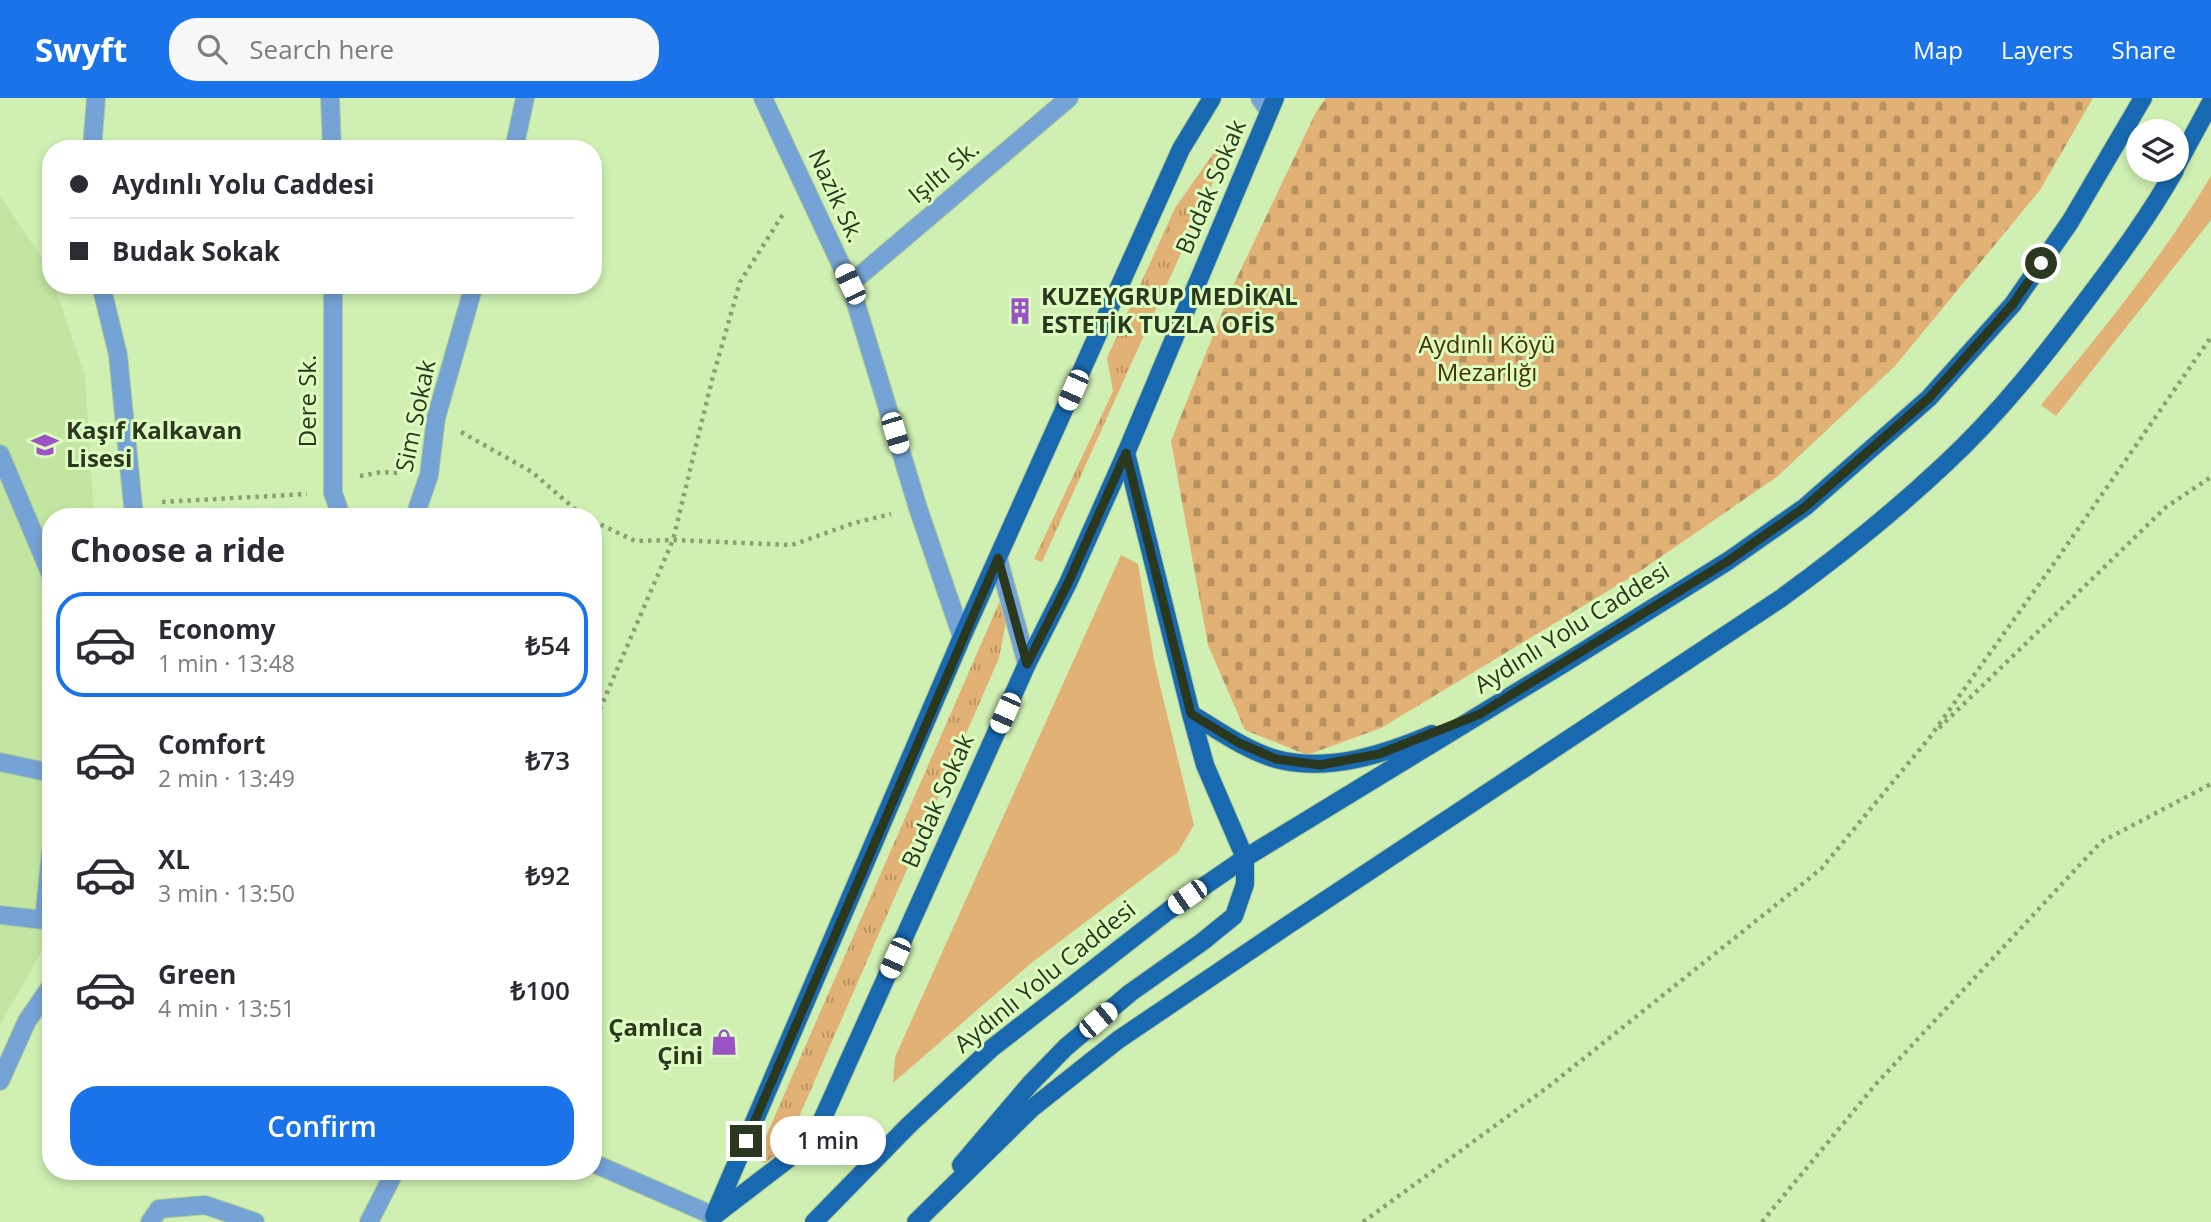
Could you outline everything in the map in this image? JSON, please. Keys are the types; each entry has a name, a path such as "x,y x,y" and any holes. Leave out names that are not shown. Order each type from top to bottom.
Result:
{"main road":[{"name":"Budak Sokak","path":"713,1219 962,637 1181,149 1212,98"},
{"name":"Aydınlı Yolu Caddesi","path":"814,1222 909,1125 992,1048 1168,911 1245,858 1728,561 1805,507 1929,398 2013,304 2070,222 2143,98"},
{"name":"Budak Sokak","path":"713,1219 796,1153 818,1129 1027,664 1068,583 1126,453 1268,102"},
{"path":"2189,143 2211,102"},
{"path":"918,1220 1031,1110 1118,1041 1285,927 1780,600 1856,544 1947,462 2004,402 2061,334 2122,252 2167,182"},
{"path":"918,1220 981,1139 1066,1047 1130,993 1234,916 1244,884 1245,858 1205,765 1126,453"},
{"path":"1191,714 1239,743 1276,759 1320,765 1379,754 1480,714"}],"street":[{"path":"93,140 96,98"},
{"path":"330,98 331,140"},
{"path":"516,140 525,98"},
{"name":"Nazik Sk.","path":"763,98 850,284 918,508 962,637"},
{"name":"Işıltı Sk.","path":"850,284 1069,98"},
{"path":"103,294 118,355 133,508"},
{"name":"Dere Sk.","path":"333,294 333,493 338,508"},
{"name":"Sim Sokak","path":"418,508 429,475 436,418 471,294"},
{"path":"0,454 42,554"},
{"path":"998,558 1027,664"},
{"path":"0,762 42,771"},
{"path":"0,915 42,920"},
{"path":"0,1081 27,1021 42,999"},
{"path":"602,1167 713,1219"},
{"path":"369,1222 390,1180"},
{"path":"150,1222 159,1209 205,1205 255,1222"}],"path":[{"path":"602,704 673,540 712,380 740,282 803,183"},
{"path":"1363,1222 1548,1087 1821,869 1930,737 2211,337"},
{"path":"436,418 531,472 574,508"},
{"path":"157,508 333,493 364,474 382,472 429,475"},
{"path":"1930,737 2166,507 2211,477"},
{"path":"602,525 635,541 792,545 855,523 918,508"},
{"path":"1762,1222 1877,1084 2101,842 2211,784"}],"shaded area":[{"name":"Kaşıf Kalkavan Lisesi","path":"0,196 42,258 42,294 57,294 85,375 93,508 42,508 42,951 0,1025"}],"green space":[{"name":"Aydınlı Köyü Mezarlığı","path":"1326,98 2093,98 2040,190 1895,366 1778,476 1636,574 1381,728 1307,755 1245,730 1208,645 1171,441 1231,290 1316,112"},
{"path":"1227,134 1232,140 1042,562 1034,559 1113,391 1107,358 1175,208"},
{"path":"2211,176 2211,220 2056,416 2041,405 2152,265"},
{"path":"1121,555 1138,564 1155,665 1194,825 1178,852 1030,964 893,1083 895,1057"},
{"path":"999,603 1009,606 999,658 785,1149 765,1163 756,1159"}],"place":[{"name":"KUZEYGRUP MEDİKAL ESTETİK TUZLA OFİS","path":"1020,311"},
{"name":"Kaşıf Kalkavan Lisesi","path":"45,445"},
{"name":"Çamlıca Çini","path":"724,1042"}],"route":[{"path":"746,1141 998,558 1027,664 1068,583 1126,453 1191,714 1239,743 1276,759 1320,765 1379,754 1480,714 1728,561 1805,507 1929,398 2013,304 2041,263"}]}
